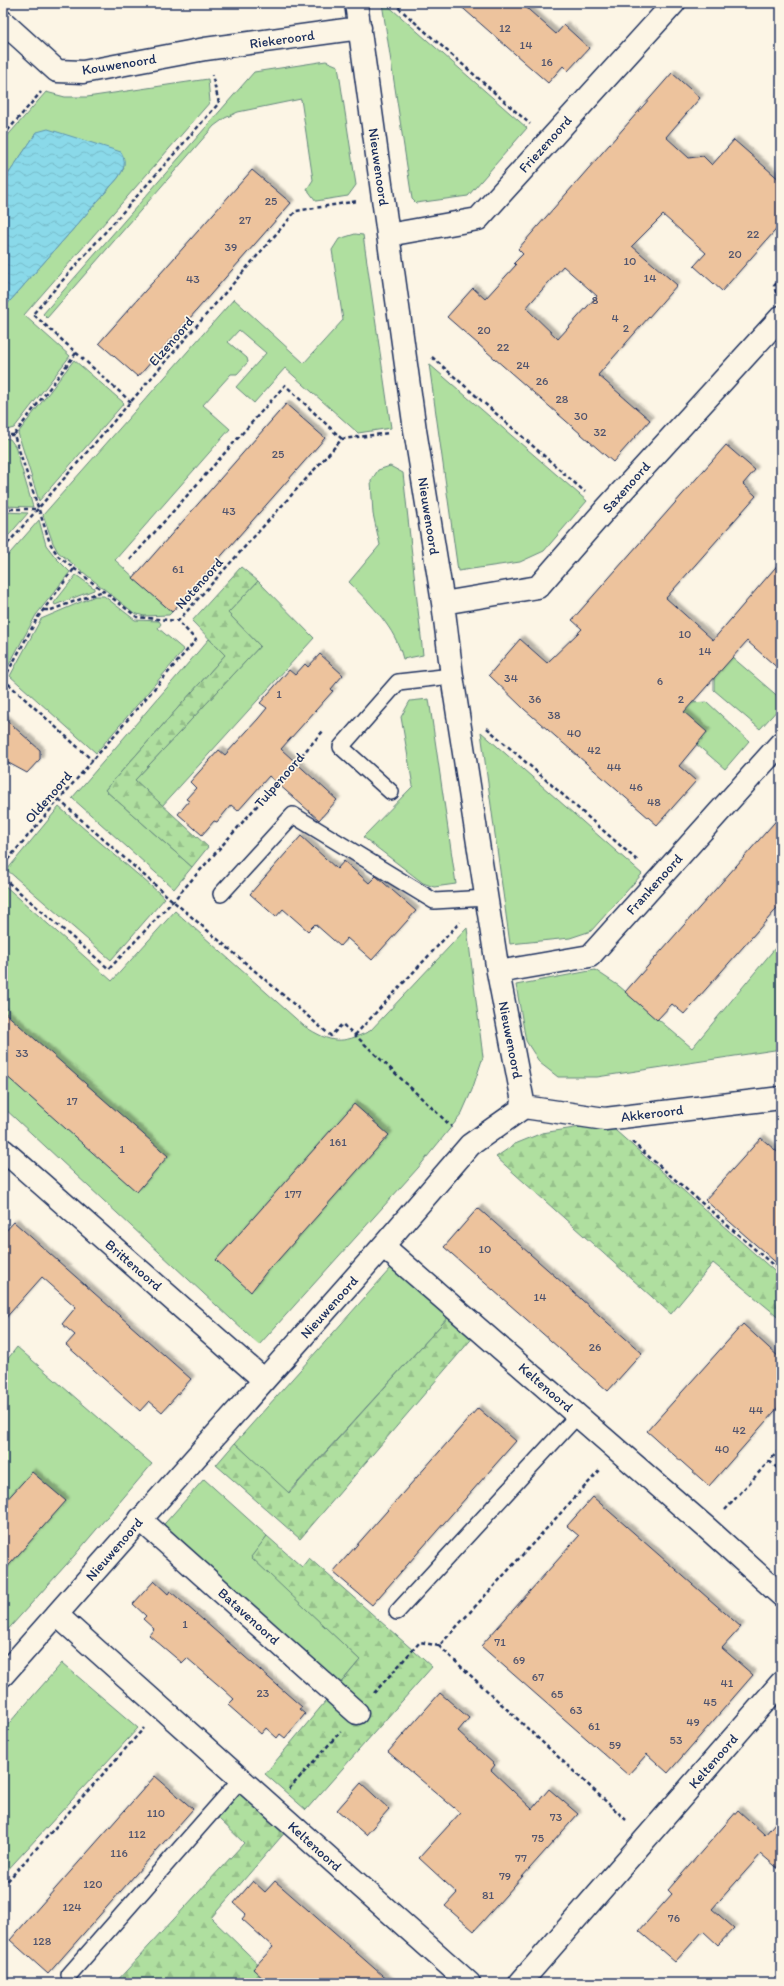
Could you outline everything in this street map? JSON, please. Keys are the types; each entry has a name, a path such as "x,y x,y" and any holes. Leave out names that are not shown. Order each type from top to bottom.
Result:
{"street":[{"name":"Nieuwenoord","path":"3,1675 383,1246 470,1145 524,1107 498,972 452,676 443,603 415,430 356,3"},
{"name":"Friezenoord","path":"388,235 478,219 548,140 674,3"},
{"path":"3,22 57,70"},
{"name":"Riekeroord","path":"205,49 360,28"},
{"name":"Kouwenoord","path":"57,70 83,72 205,49"},
{"name":"Saxenoord","path":"443,603 538,587 605,510 781,317"},
{"name":"Frankenoord","path":"498,972 590,956 781,743"},
{"name":"Akkeroord","path":"524,1107 605,1118 781,1098"},
{"name":"Brittenoord","path":"3,1150 264,1380"},
{"name":"Keltenoord","path":"383,1246 618,1450 781,1595"},
{"name":"Batavenoord","path":"140,1519 357,1713"},
{"name":"Keltenoord","path":"57,1615 469,1983"},
{"name":"Keltenoord","path":"520,1983 781,1683"}],"lane":[{"path":"391,792 341,747 398,682 452,676"},
{"path":"221,894 293,815 434,901 488,904"},
{"path":"397,1612 578,1415"},
{"path":"69,1975 241,1779"}],"path":[{"path":"393,3 548,140"},
{"path":"131,402 33,314 219,103 205,49"},
{"path":"3,136 41,92 57,70"},
{"name":"Elzenoord","path":"3,549 296,211 383,196"},
{"path":"14,435 76,353"},
{"path":"431,357 605,510"},
{"path":"130,560 285,385 342,439 415,430"},
{"path":"3,435 14,435"},
{"path":"14,435 50,543 58,556 137,617 178,621"},
{"name":"Notenoord","path":"93,760 196,640 178,621 342,439"},
{"path":"3,509 38,509"},
{"path":"74,569 44,610 4,679 93,760"},
{"path":"44,610 51,610 103,591"},
{"path":"487,727 659,879"},
{"name":"Tulpenoord","path":"3,878 109,969 173,901 324,729"},
{"name":"Oldenoord","path":"3,865 93,760"},
{"path":"59,800 173,901 331,1036 342,1024 470,1145"},
{"path":"355,1035 463,919 488,904"},
{"path":"605,1118 781,1272"},
{"path":"708,1529 781,1448"},
{"path":"439,1646 618,1450"},
{"path":"769,1461 781,1471"},
{"path":"273,1808 420,1642 439,1646 646,1838"},
{"path":"3,1886 162,1708"}],"green space":[{"path":"382,3 385,3 527,128 468,196 416,203 412,199"},
{"path":"326,61 338,66 356,185 348,196 316,201 307,189 313,180 301,99 238,112 225,118 214,126 47,318 43,314 254,72"},
{"path":"208,79 210,102 24,315 70,356 14,428 3,431 3,309 118,178 124,168 37,132 3,182 3,141 46,92 65,97 87,97"},
{"path":"355,234 363,235 391,428 358,433 285,368 254,403 236,387 266,353 239,330 228,342 247,358 248,362 237,374 231,374 203,405 230,429 115,560 172,612 169,615 144,616 134,613 58,552 53,543 43,515 234,299 304,363 343,320 332,250 339,239"},
{"path":"74,360 124,403 39,501 18,433"},
{"path":"429,364 587,501 544,551 520,562 458,571"},
{"path":"3,438 10,439 15,446 33,507 3,506"},
{"path":"390,466 403,473 423,655 403,659 394,637 382,618 349,582 380,545 373,514 371,481 378,470"},
{"path":"3,512 28,513 3,542"},
{"path":"39,520 46,545 70,572 36,615 5,672 3,670 3,561"},
{"path":"241,567 258,581 228,613 260,646 135,780 208,847 192,867 105,790 225,655 192,621"},
{"path":"76,575 94,588 94,590 55,605 54,603"},
{"path":"258,581 314,638 162,806 135,780 260,646 228,613"},
{"path":"95,596 104,596 135,620 159,621 161,624 158,628 184,650 96,753 10,676 41,619"},
{"path":"209,639 225,655 105,790 192,867 174,889 72,798"},
{"path":"732,657 781,699 781,706 760,729 714,690 714,677"},
{"path":"429,699 456,884 434,887 423,883 363,837 413,786 401,717 410,701"},
{"path":"707,702 749,741 725,769 673,724 691,703"},
{"path":"481,732 642,874 591,931 570,938 510,944"},
{"path":"59,807 165,898 111,960 7,870"},
{"path":"3,884 112,981 175,911 304,1026 322,1036 337,1040 344,1040 370,1031 467,928 483,1057 472,1090 461,1115 418,1168 259,1345 3,1107"},
{"path":"781,941 781,1049 597,1077 558,1077 540,1063 526,1041 516,985 595,970 619,986 692,1048"},
{"path":"607,1123 781,1277 781,1319 713,1263 671,1314 496,1157 515,1144 542,1133"},
{"path":"391,1268 409,1278 451,1314 288,1493 235,1443"},
{"path":"451,1314 475,1335 300,1539 216,1465 235,1443 289,1493"},
{"path":"17,1347 152,1464 74,1556 3,1635 3,1365"},
{"path":"204,1479 267,1536 252,1557 360,1660 327,1699 150,1540"},
{"path":"267,1536 302,1567 309,1558 432,1667 306,1810 265,1774 360,1660 251,1557"},
{"path":"62,1663 138,1728 3,1875 3,1730"},
{"path":"243,1790 287,1830 211,1918 278,1983 115,1983 244,1843 218,1818"}],"water":[{"path":"48,129 121,152 124,159 124,165 118,178 3,309 3,182 37,132"}],"building":[{"path":"457,3 521,3 556,34 564,25 589,48 568,71 563,66 548,83"},
{"path":"672,73 700,98 666,137 689,158 703,156 712,165 734,140 781,181 781,224 722,291 694,266 706,253 663,215 632,246 677,285 598,375 650,420 613,462 447,317 473,288 485,299 516,265 514,263 523,254 518,249","holes":["563,266 597,296 558,339 526,308"]},
{"path":"252,170 291,203 138,377 99,343"},
{"path":"286,404 325,438 172,612 133,578"},
{"path":"726,445 755,470 743,484 756,496 666,598 713,640 781,561 781,671 747,641 684,712 707,732 679,766 696,781 657,825 524,709 489,675 520,639 547,663 582,629 572,620"},
{"path":"320,654 343,675 331,689 333,691 281,749 337,800 319,820 269,776 238,811 231,805 217,822 214,821 202,835 178,814 189,801 186,799 196,788 190,782 219,750 225,755 258,719 267,708 260,703 289,670 295,675 305,664 308,667"},
{"path":"3,717 40,750 40,759 27,773 3,760"},
{"path":"781,815 781,904 684,1014 672,1004 657,1020 625,992"},
{"path":"301,836 337,869 344,861 369,883 376,876 416,911 372,960 347,938 340,946 315,924 308,931 283,909 276,917 250,894"},
{"path":"3,1011 168,1156 137,1192 3,1073"},
{"path":"354,1104 389,1135 271,1268 270,1267 251,1292 216,1260"},
{"path":"761,1138 781,1155 781,1267 705,1200"},
{"path":"478,1208 642,1353 608,1391 444,1247"},
{"path":"14,1222 191,1379 162,1412 149,1401 140,1411 66,1345 75,1335 62,1324 76,1307 42,1277 3,1321 3,1234"},
{"path":"743,1324 781,1359 781,1404 709,1486 647,1431"},
{"path":"478,1408 516,1441 372,1605 333,1572"},
{"path":"32,1472 66,1501 3,1572 3,1504"},
{"path":"593,1497 741,1627 722,1648 753,1675 668,1773 647,1754 628,1775 481,1646 579,1536 567,1526"},
{"path":"154,1581 168,1594 170,1591 302,1707 299,1709 305,1714 285,1738 280,1734 277,1738 266,1728 261,1734 228,1705 234,1699 223,1689 187,1658 182,1663 149,1635 154,1629 143,1619 146,1616 133,1604"},
{"path":"440,1693 469,1718 458,1731 495,1765 491,1770 532,1809 549,1789 578,1814 474,1931 445,1906 457,1893 419,1858 460,1813 388,1752"},
{"path":"155,1776 193,1809 48,1974 10,1940"},
{"path":"361,1783 389,1809 366,1835 337,1810"},
{"path":"738,1810 765,1835 781,1816 781,1871 761,1854 712,1909 734,1928 718,1945 703,1931 675,1962 639,1931 672,1894 668,1890"},
{"path":"253,1881 265,1892 275,1881 391,1983 268,1983 253,1969 273,1947 242,1919 246,1914 234,1903"}]}
